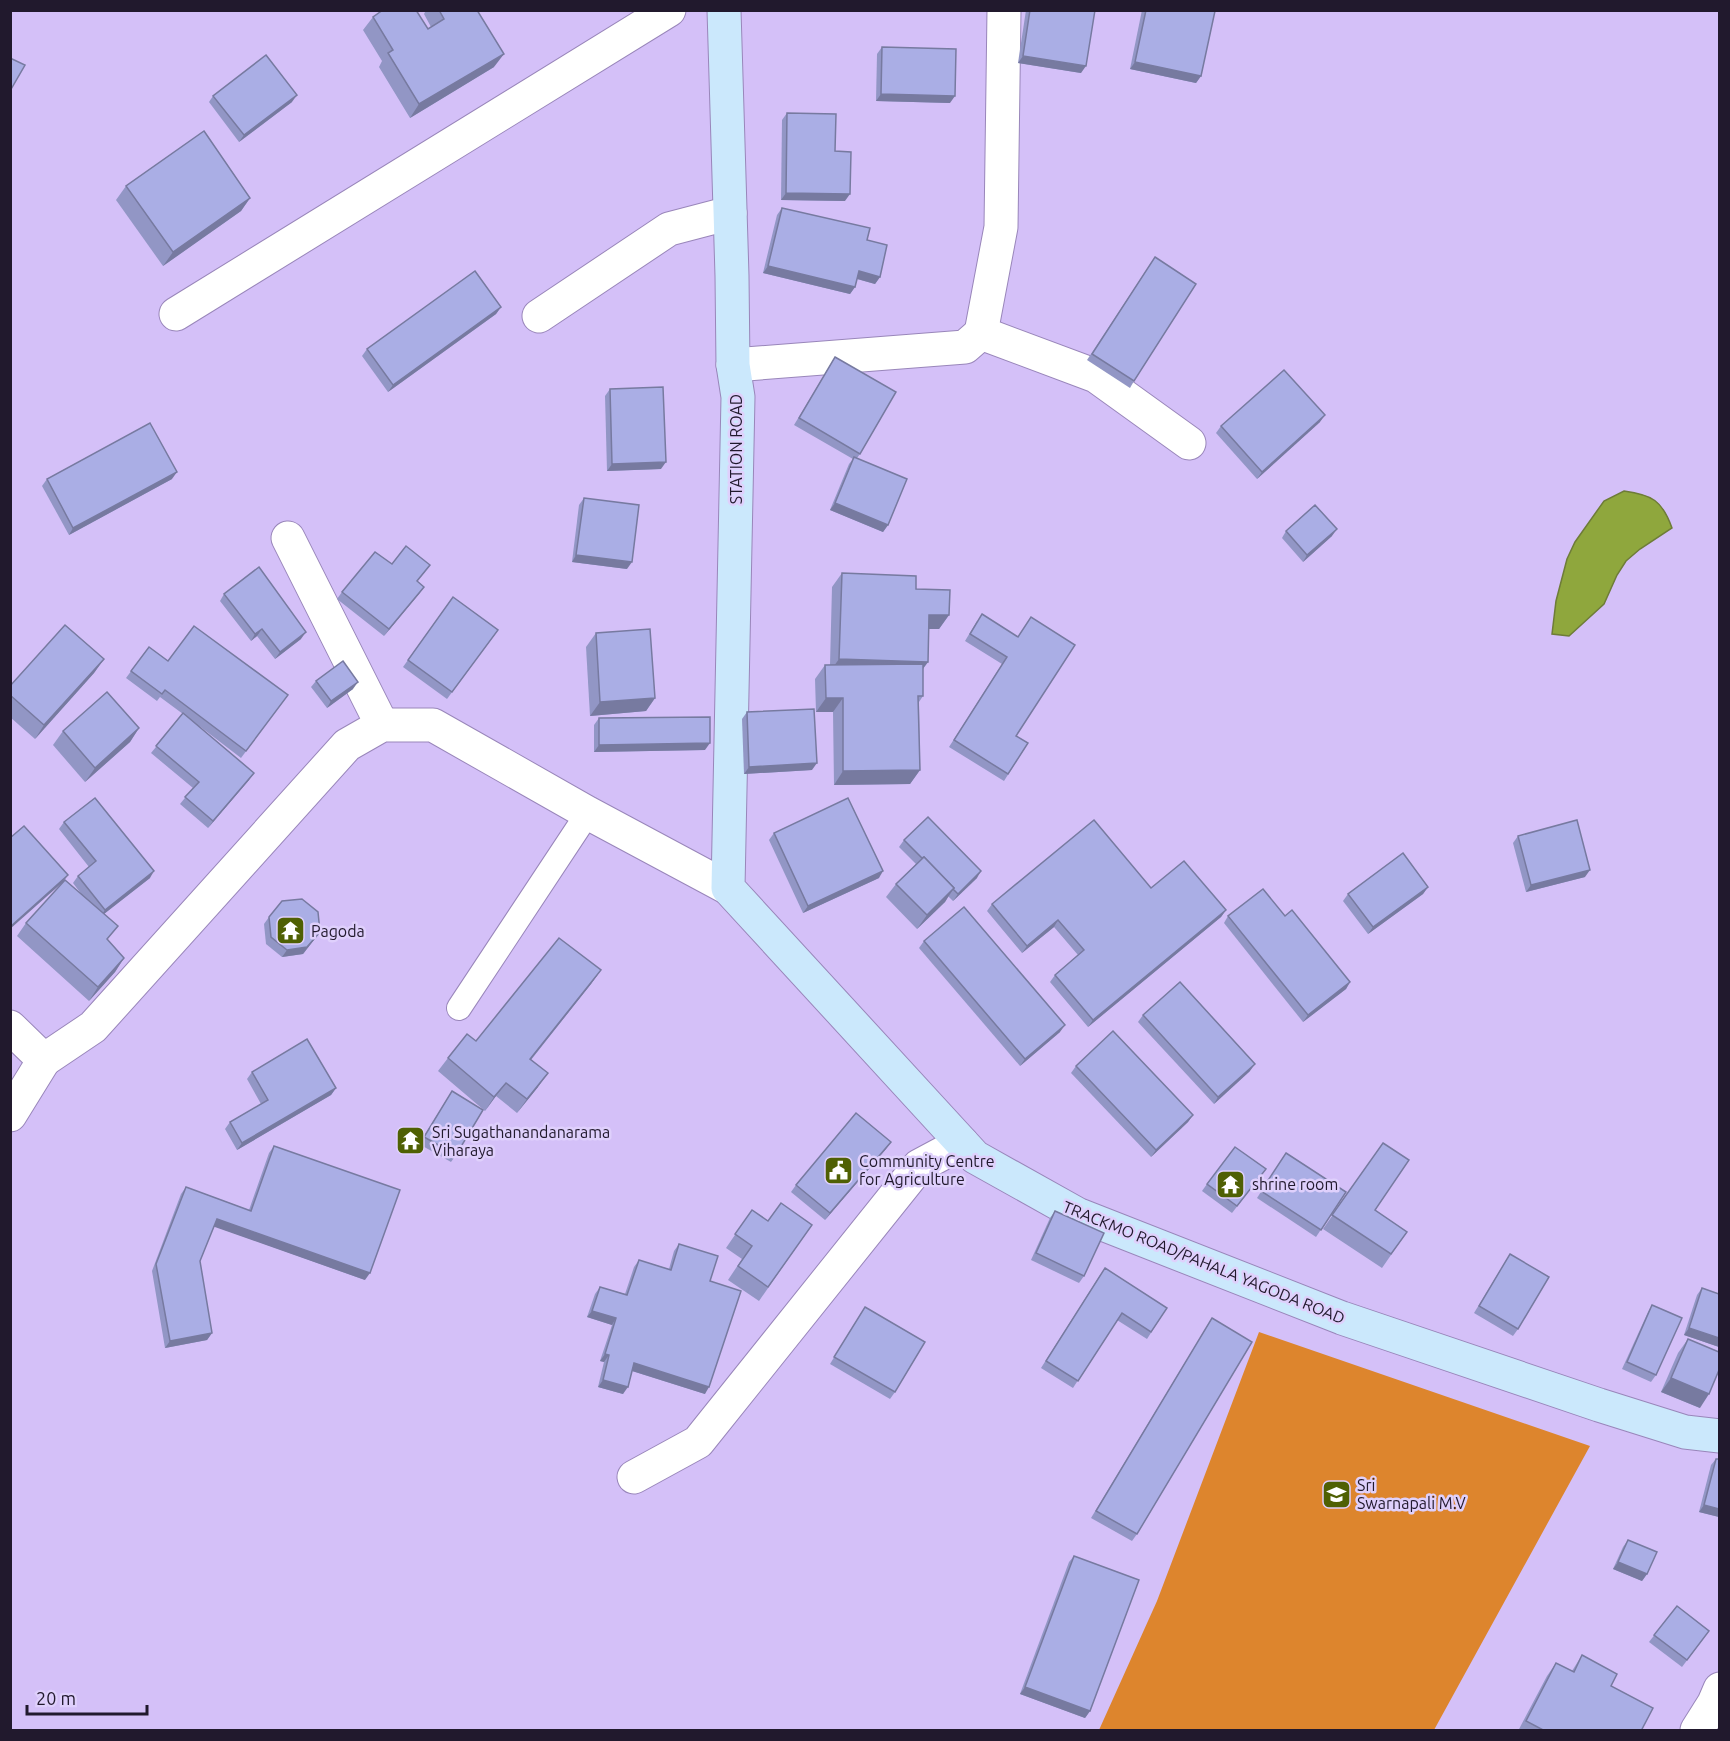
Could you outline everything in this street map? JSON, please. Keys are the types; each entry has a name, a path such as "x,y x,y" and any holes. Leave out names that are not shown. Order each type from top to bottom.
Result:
{"street":[{"path":"176,314 669,10"},
{"name":"STATION ROAD","path":"724,10 732,365 738,397 728,888"},
{"path":"732,365 965,347 981,333 1001,227 1004,10"},
{"path":"539,316 669,229 730,213"},
{"path":"981,333 1096,376 1189,443"},
{"path":"288,538 382,725"},
{"path":"10,1115 44,1060 93,1027 347,746 382,725 433,725 588,813 728,888"},
{"name":"TRACKMO ROAD/PAHALA YAGODA ROAD","path":"728,888 975,1157 1077,1214 1342,1318 1685,1432 1719,1436"},
{"path":"10,1027 44,1060"},
{"path":"634,1477 698,1442 919,1166 962,1143"},
{"path":"1697,1731 1714,1703 1719,1689"}],"lane":[{"path":"459,1008 588,813"}],"shaded area":[{"path":"1624,491 1655,500 1664,511 1672,528 1626,561 1604,604 1569,636 1552,634 1556,601 1567,559 1575,542 1604,501"},
{"name":"Sri Swarnapali M.V","path":"1259,1332 1590,1446 1434,1730 1099,1730 1157,1601"}],"building":[{"path":"383,10 416,10 428,29 444,19 439,10 477,10 504,54 419,104 388,53 393,50 373,17"},
{"path":"1030,10 1095,10 1086,66 1023,56"},
{"path":"1146,10 1215,11 1201,76 1135,62"},
{"path":"882,47 956,49 955,96 881,94"},
{"path":"266,55 297,95 244,135 213,96"},
{"path":"10,58 25,65 10,91"},
{"path":"787,113 836,114 835,151 851,152 850,194 786,193"},
{"path":"204,131 250,198 173,252 126,186"},
{"path":"782,208 870,228 867,240 887,245 880,277 859,271 855,287 768,266"},
{"path":"1155,257 1196,284 1134,381 1092,354"},
{"path":"475,271 501,307 393,385 367,349"},
{"path":"835,357 896,392 860,454 799,418"},
{"path":"1284,370 1325,415 1262,472 1221,426"},
{"path":"663,387 666,462 612,464 610,389"},
{"path":"150,423 177,472 73,528 47,479"},
{"path":"854,457 907,479 888,525 835,503"},
{"path":"584,498 639,505 632,562 576,555"},
{"path":"1315,505 1337,529 1307,555 1286,531"},
{"path":"406,546 430,565 417,581 424,587 389,629 342,592 375,552 392,564"},
{"path":"259,567 306,632 280,652 262,629 255,634 224,594"},
{"path":"842,573 916,576 916,589 950,590 949,615 929,615 928,662 839,659"},
{"path":"453,597 498,630 452,692 408,660"},
{"path":"982,614 1018,637 1031,617 1075,645 1016,736 1028,743 1008,774 954,740 1007,657 970,634"},
{"path":"65,625 104,659 44,725 10,695 10,686"},
{"path":"194,626 288,695 246,751 165,690 162,694 131,671 149,647 168,661"},
{"path":"650,629 655,698 600,702 596,633"},
{"path":"343,661 358,682 331,701 316,681"},
{"path":"923,664 923,696 918,696 920,770 843,771 843,698 826,698 825,665"},
{"path":"107,692 139,728 95,768 63,731"},
{"path":"814,709 817,763 749,767 747,712"},
{"path":"183,713 254,773 213,821 185,797 199,782 156,746"},
{"path":"710,717 710,743 599,745 599,718"},
{"path":"95,798 154,871 105,910 78,876 96,861 64,822"},
{"path":"848,798 883,871 808,906 774,833"},
{"path":"928,817 981,871 958,894 924,857 922,858 904,840"},
{"path":"1094,820 1151,888 1184,861 1226,910 1093,1020 1055,975 1084,950 1058,920 1027,946 992,904"},
{"path":"1577,820 1590,870 1531,885 1518,836"},
{"path":"24,826 68,875 10,927 10,838"},
{"path":"1403,853 1428,887 1373,927 1348,894"},
{"path":"924,857 954,888 927,915 896,884"},
{"path":"65,880 118,926 107,939 124,958 98,987 26,923"},
{"path":"1263,889 1285,916 1292,910 1350,982 1308,1015 1228,916"},
{"name":"Pagoda","path":"302,899 318,912 320,932 307,947 287,950 271,937 269,917 282,901"},
{"path":"964,907 1065,1025 1025,1059 924,941"},
{"path":"559,938 601,970 530,1059 548,1073 527,1099 506,1083 494,1097 448,1058 467,1034 476,1041"},
{"path":"1180,982 1255,1064 1218,1097 1143,1015"},
{"path":"1113,1031 1193,1115 1156,1150 1076,1066"},
{"path":"307,1039 336,1088 242,1143 230,1122 268,1100 252,1072"},
{"path":"452,1091 483,1110 456,1155 424,1137"},
{"name":"Community Centre for Agriculture","path":"856,1113 891,1142 830,1213 796,1185"},
{"path":"1383,1143 1409,1160 1375,1210 1407,1232 1391,1254 1332,1215"},
{"path":"274,1146 400,1190 370,1273 217,1219 200,1261 212,1333 170,1341 156,1264 186,1187 251,1211"},
{"name":"shrine room","path":"1235,1147 1266,1169 1237,1206 1207,1184"},
{"path":"1286,1153 1346,1192 1321,1230 1261,1191"},
{"path":"781,1203 812,1225 768,1287 738,1266 752,1246 735,1234 752,1210 768,1221"},
{"path":"1055,1211 1104,1233 1084,1276 1036,1253"},
{"path":"679,1244 718,1256 710,1281 741,1291 709,1387 634,1363 628,1387 603,1380 609,1355 605,1354 616,1318 592,1311 600,1287 627,1295 639,1260 671,1270"},
{"path":"1510,1254 1549,1277 1518,1329 1479,1306"},
{"path":"1105,1268 1167,1308 1151,1332 1122,1313 1078,1381 1046,1361"},
{"path":"1702,1288 1719,1294 1719,1338 1689,1328"},
{"path":"1652,1305 1682,1318 1656,1375 1627,1362"},
{"path":"865,1307 925,1342 895,1392 834,1357"},
{"path":"1212,1318 1252,1342 1137,1534 1096,1511"},
{"path":"1688,1339 1719,1352 1719,1370 1709,1394 1671,1378"},
{"path":"1716,1459 1719,1459 1719,1509 1704,1505"},
{"path":"1628,1540 1657,1552 1647,1574 1618,1562"},
{"path":"1074,1556 1139,1580 1090,1711 1025,1687"},
{"path":"1677,1606 1709,1631 1687,1660 1654,1635"},
{"path":"1582,1655 1617,1674 1611,1686 1653,1708 1641,1731 1545,1731 1526,1721 1556,1663 1574,1672"}],"place":[{"name":"Pagoda","path":"290,931"},
{"name":"Sri Sugathanandanarama Viharaya","path":"411,1141"},
{"name":"Community Centre for Agriculture","path":"838,1170"},
{"name":"shrine room","path":"1231,1184"},
{"name":"Sri Swarnapali M.V","path":"1336,1494"}]}
